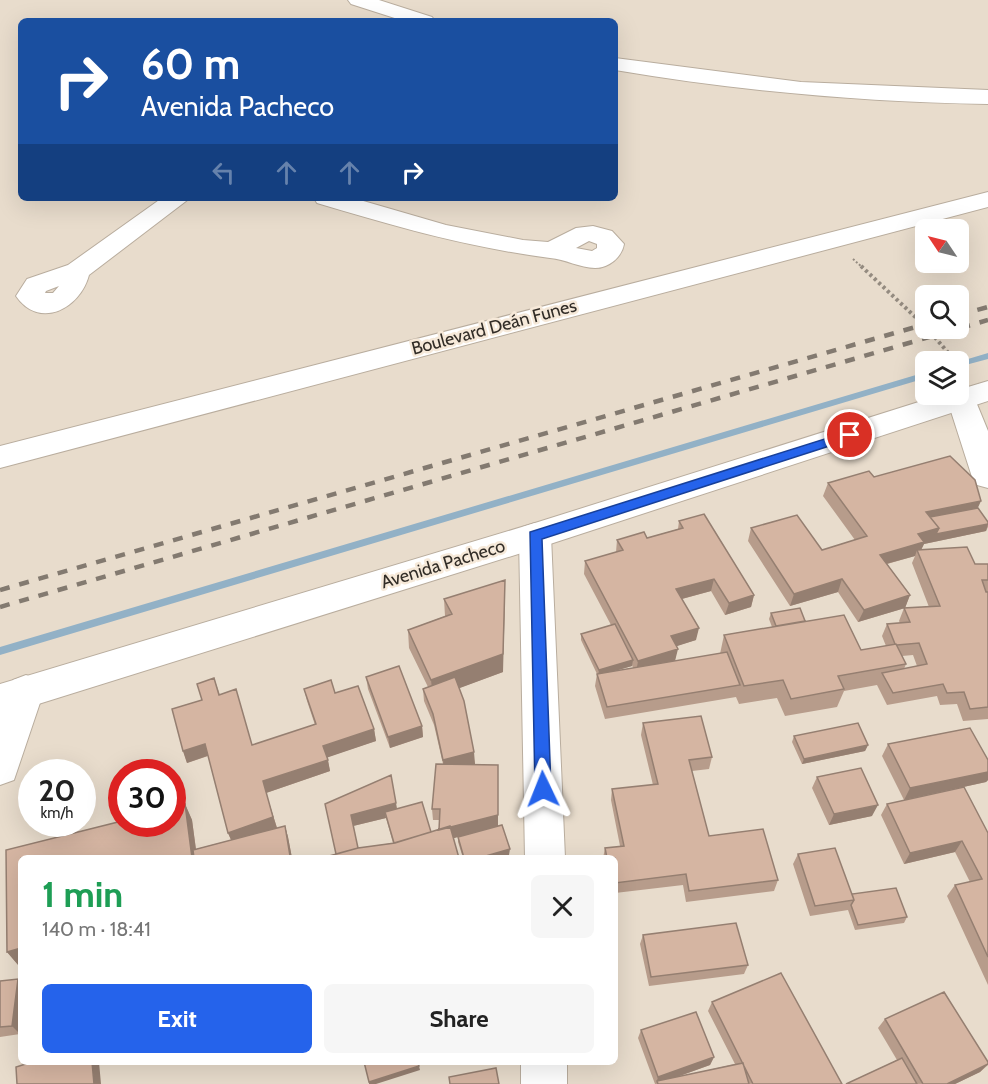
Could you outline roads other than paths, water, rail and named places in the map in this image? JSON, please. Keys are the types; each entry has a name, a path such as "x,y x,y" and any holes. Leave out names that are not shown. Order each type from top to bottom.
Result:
{"street":[{"path":"358,0 412,18"},
{"path":"618,64 777,86 857,93 988,97"},
{"name":"Boulevard Deán Funes","path":"0,457 988,198"},
{"path":"77,272 173,201"},
{"path":"337,201 453,234 501,244 552,250"},
{"path":"969,222 988,217"},
{"name":"Boulevard Deán Funes","path":"0,481 915,237"},
{"path":"975,395 988,477"},
{"name":"Avenida Pacheco","path":"13,696 535,536 975,395"},
{"path":"535,536 545,855"},
{"path":"0,768 13,696"},
{"path":"544,1065 544,1084"}],"waterway":[{"path":"969,362 988,356"},
{"path":"0,651 915,378"}],"railway":[{"path":"969,312 988,307"},
{"path":"0,607 988,320"},
{"path":"0,590 915,327"}]}
